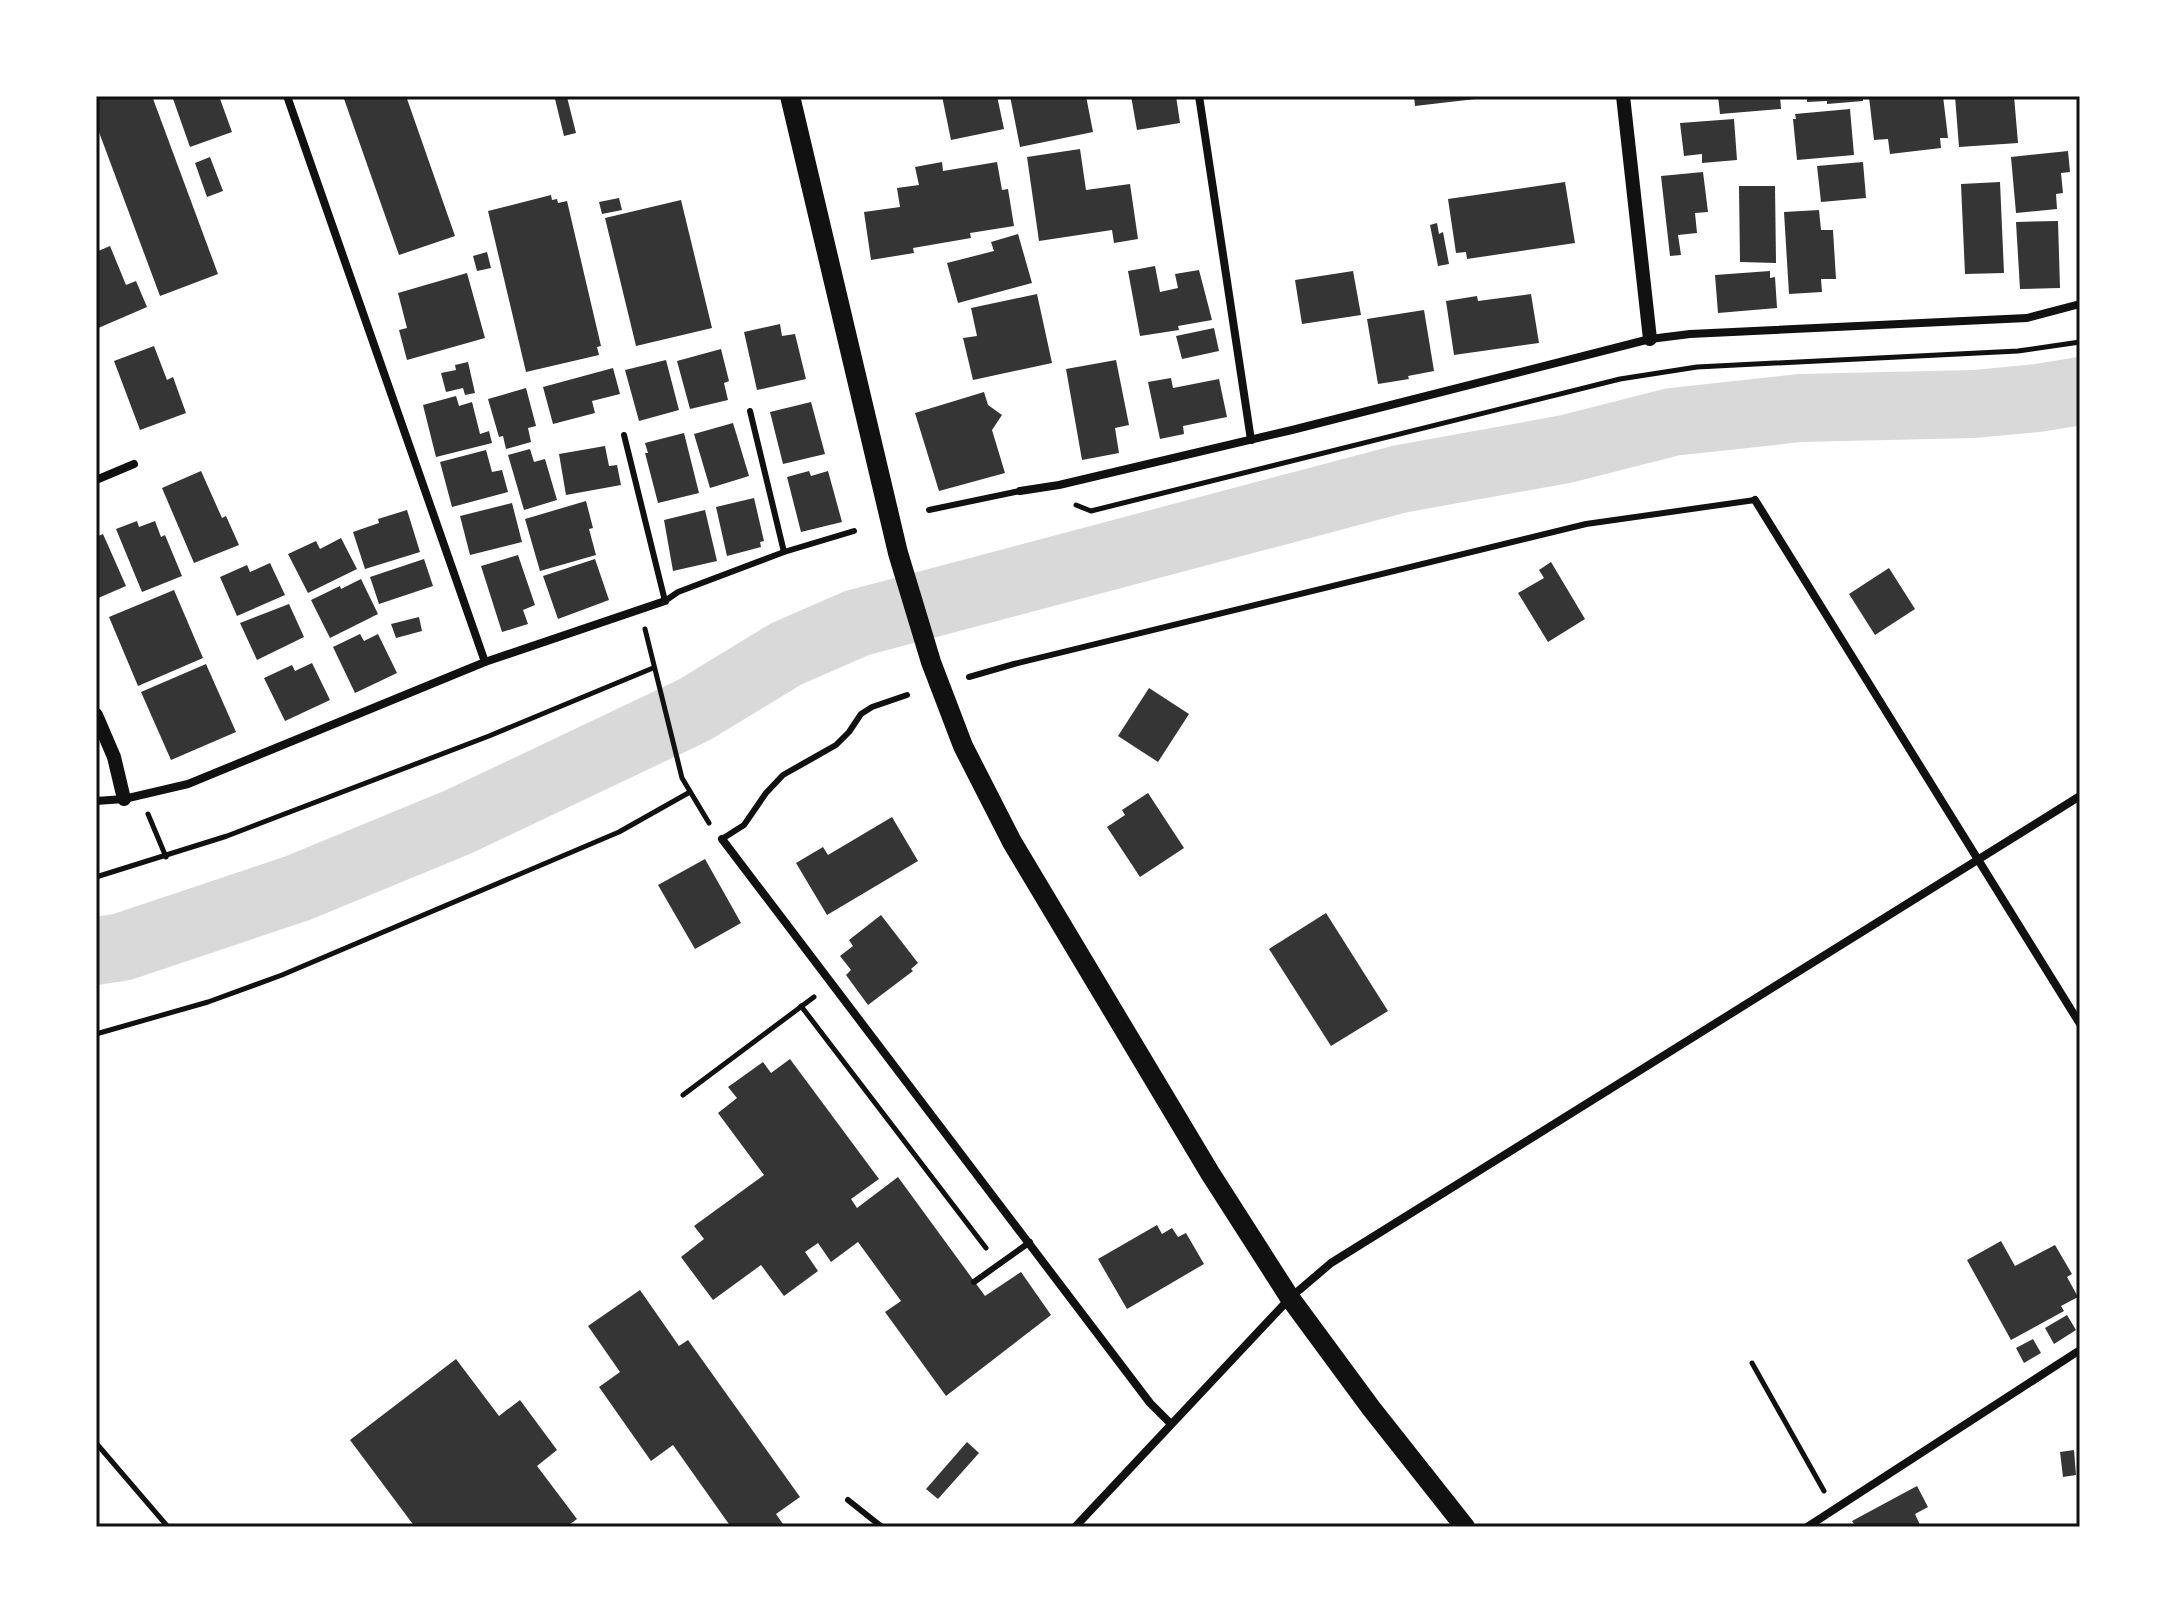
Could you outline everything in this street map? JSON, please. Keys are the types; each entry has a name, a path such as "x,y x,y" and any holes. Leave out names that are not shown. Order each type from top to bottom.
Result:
{"main road":[{"path":"790,96 898,553 931,662 963,746 1012,842 1210,1173 1290,1298 1371,1408 1465,1527"}],"street":[{"path":"287,96 485,662"},
{"path":"1199,96 1251,440"},
{"path":"1623,96 1650,339"},
{"path":"1020,491 1059,485 1251,440 1650,339 1690,334 2027,318 2080,304"},
{"path":"96,480 134,464"},
{"path":"1755,500 2080,1024"},
{"path":"96,801 124,799 188,784 485,662 665,601"},
{"path":"96,715 114,757 124,799"},
{"path":"1075,1527 1290,1298 1331,1263 2080,796"},
{"path":"722,839 1150,1403 1170,1423"},
{"path":"1807,1527 2080,1350"}],"lane":[{"path":"750,411 784,552"},
{"path":"624,435 665,601 678,592 784,552 854,531"},
{"path":"929,510 1020,491"},
{"path":"969,677 1586,524 1755,500"},
{"path":"722,839 744,825 783,775 836,745 861,714 907,695"},
{"path":"974,1282 1030,1242"},
{"path":"848,1500 882,1527"}],"path":[{"path":"1091,511 1620,379 1697,367 2018,351 2080,342"},
{"path":"648,643 682,778 712,829 722,839"},
{"path":"96,877 166,857 503,731 653,668"},
{"path":"96,1034 195,1006 282,975 619,832 690,792"},
{"path":"124,799 147,811 166,857"},
{"path":"683,1095 831,984"},
{"path":"801,1006 998,1264"},
{"path":"1752,1363 1835,1509"},
{"path":"96,1443 168,1527"}],"building":[{"path":"96,96 152,96 218,274 160,296 96,124"},
{"path":"172,96 219,96 232,132 190,147"},
{"path":"343,96 406,96 455,236 399,255"},
{"path":"942,96 997,96 1004,129 951,140"},
{"path":"1010,96 1086,96 1093,132 1020,147"},
{"path":"1131,96 1176,96 1180,123 1137,130"},
{"path":"1414,96 1484,96 1484,98 1415,106"},
{"path":"1718,96 1780,96 1781,109 1720,114"},
{"path":"1807,96 1863,96 1863,101 1827,104 1827,101 1807,102"},
{"path":"1943,96 1948,138 1940,138 1941,148 1890,154 1888,139 1874,140 1869,97"},
{"path":"1955,96 2014,96 2018,143 1959,147"},
{"path":"567,97 576,133 564,136 555,99"},
{"path":"1850,109 1854,155 1797,160 1795,114"},
{"path":"1734,119 1737,160 1702,163 1702,154 1684,156 1680,123"},
{"path":"1080,149 1086,190 1130,184 1138,239 1114,243 1112,230 1039,241 1027,157"},
{"path":"2068,151 2070,172 2061,173 2063,193 2056,194 2057,209 2016,213 2011,157"},
{"path":"210,157 223,191 207,197 195,163"},
{"path":"942,162 943,171 997,162 1002,190 1008,189 1014,226 970,233 971,238 913,248 914,253 871,260 864,212 900,207 897,188 919,185 915,167"},
{"path":"1863,162 1866,198 1821,202 1817,166"},
{"path":"1703,172 1708,212 1695,213 1697,233 1678,235 1681,255 1670,256 1661,176"},
{"path":"1565,182 1575,243 1467,259 1466,252 1456,253 1448,199"},
{"path":"2000,182 2004,273 1965,274 1961,184"},
{"path":"1739,186 1775,186 1776,263 1740,262"},
{"path":"551,195 552,200 557,199 558,203 567,201 601,346 597,347 599,355 526,372 488,211"},
{"path":"619,198 622,210 602,214 599,202"},
{"path":"681,200 712,328 636,346 605,218"},
{"path":"1819,210 1821,230 1833,230 1836,279 1821,279 1822,292 1789,294 1784,212"},
{"path":"2058,221 2060,288 2020,289 2016,222"},
{"path":"1437,223 1439,234 1443,232 1449,264 1438,266 1430,225"},
{"path":"1018,234 1032,283 958,303 947,263 994,251 991,242"},
{"path":"110,246 126,285 136,281 147,307 96,329 96,252"},
{"path":"487,252 491,268 477,271 473,256"},
{"path":"1155,266 1160,292 1178,288 1175,274 1199,270 1212,320 1178,326 1179,330 1140,336 1128,271"},
{"path":"1353,271 1361,315 1302,324 1295,280"},
{"path":"1770,271 1770,278 1775,277 1777,308 1718,313 1715,275"},
{"path":"467,273 485,338 407,360 399,330 407,328 398,293"},
{"path":"1037,294 1052,363 973,380 963,338 977,336 971,308"},
{"path":"1531,294 1539,343 1454,355 1446,301 1477,296 1478,301"},
{"path":"1424,310 1434,371 1378,384 1367,319"},
{"path":"780,324 782,336 795,334 806,379 757,390 744,332"},
{"path":"1214,328 1219,351 1182,359 1176,336"},
{"path":"154,346 167,380 173,377 186,413 140,430 114,361"},
{"path":"721,349 729,381 724,383 728,400 690,409 677,361"},
{"path":"666,360 679,410 639,421 625,370"},
{"path":"1116,360 1129,425 1115,428 1119,453 1082,460 1066,369"},
{"path":"468,362 475,393 465,395 463,388 446,392 441,373 456,370 455,365"},
{"path":"613,368 620,394 592,401 595,413 553,424 543,387"},
{"path":"1171,378 1173,388 1219,379 1227,417 1183,426 1184,434 1160,439 1148,382"},
{"path":"526,388 536,426 528,428 531,442 506,449 503,436 499,437 488,399"},
{"path":"984,392 988,405 1002,415 992,430 1005,473 939,491 915,413"},
{"path":"456,396 459,406 472,402 480,434 489,431 492,443 436,457 423,405"},
{"path":"811,402 825,454 783,464 770,412"},
{"path":"733,423 749,476 710,488 694,434"},
{"path":"684,433 699,493 658,503 645,443"},
{"path":"605,446 609,466 617,465 621,485 566,495 559,454"},
{"path":"530,449 534,462 545,459 557,500 524,510 508,455"},
{"path":"486,450 492,472 502,470 508,492 452,507 440,462"},
{"path":"201,471 222,518 226,516 239,545 194,563 162,488"},
{"path":"809,471 811,476 828,471 842,522 801,532 787,477"},
{"path":"754,498 764,541 760,542 761,547 727,556 716,507"},
{"path":"586,501 596,555 540,571 525,519"},
{"path":"512,503 522,542 470,555 460,516"},
{"path":"407,510 420,552 365,569 353,532 379,523 378,519"},
{"path":"705,510 717,561 673,571 664,520"},
{"path":"137,521 139,527 155,521 161,537 165,535 182,576 142,592 116,529"},
{"path":"103,534 126,586 96,599 96,537"},
{"path":"341,538 357,569 308,593 288,554 316,541 320,549"},
{"path":"518,555 535,605 523,610 528,624 502,632 481,566"},
{"path":"424,559 433,586 379,604 370,577"},
{"path":"595,559 609,600 558,619 543,576"},
{"path":"1551,562 1585,619 1548,642 1518,593 1544,578 1539,570"},
{"path":"270,563 285,595 237,616 220,577 247,565 250,572"},
{"path":"1889,568 1915,609 1875,635 1849,594"},
{"path":"361,579 378,614 330,638 311,600"},
{"path":"174,590 203,658 138,686 109,617"},
{"path":"289,604 304,637 257,660 240,623"},
{"path":"419,617 422,631 396,638 391,624"},
{"path":"360,634 364,641 378,634 397,673 355,693 333,647"},
{"path":"312,663 330,700 285,721 264,678 292,665 295,671"},
{"path":"206,664 236,732 171,760 141,692"},
{"path":"1149,688 1189,714 1158,762 1118,736"},
{"path":"1148,793 1184,848 1140,877 1107,827 1125,815 1122,810"},
{"path":"892,817 918,861 827,915 796,863 823,847 828,855"},
{"path":"705,859 741,923 695,949 658,885"},
{"path":"1326,913 1388,1011 1331,1046 1269,949"},
{"path":"881,915 918,963 911,969 913,971 868,1005 846,975 851,970 840,956 853,946 849,940"},
{"path":"790,1059 879,1179 851,1199 857,1208 898,1177 985,1296 1021,1272 1051,1315 946,1396 885,1312 901,1301 858,1242 831,1262 818,1243 805,1252 818,1271 784,1296 761,1265 713,1300 681,1257 704,1239 694,1226 764,1175 718,1113 737,1098 728,1087 763,1062 771,1073"},
{"path":"1157,1225 1162,1234 1172,1228 1178,1237 1186,1233 1204,1264 1127,1309 1098,1259"},
{"path":"2001,1241 2015,1266 2055,1245 2072,1274 2067,1277 2078,1297 2061,1306 2064,1311 2011,1340 1967,1260"},
{"path":"640,1290 679,1346 688,1340 800,1497 776,1514 785,1527 731,1527 673,1445 651,1461 599,1387 620,1372 588,1326"},
{"path":"2067,1315 2076,1330 2054,1344 2045,1328"},
{"path":"2033,1339 2041,1353 2024,1363 2016,1348"},
{"path":"456,1359 499,1416 520,1400 557,1450 537,1466 577,1519 566,1527 415,1527 350,1440"},
{"path":"967,1442 979,1453 938,1499 926,1489"},
{"path":"2074,1450 2076,1475 2063,1477 2060,1452"},
{"path":"1917,1486 1928,1507 1915,1514 1921,1527 1856,1527 1852,1521"}],"waterway":[{"path":"96,951 122,947 298,888 458,822 694,710 786,654 857,623 1400,479 1566,449 1672,422 1800,408 1974,404 2080,391"}]}
